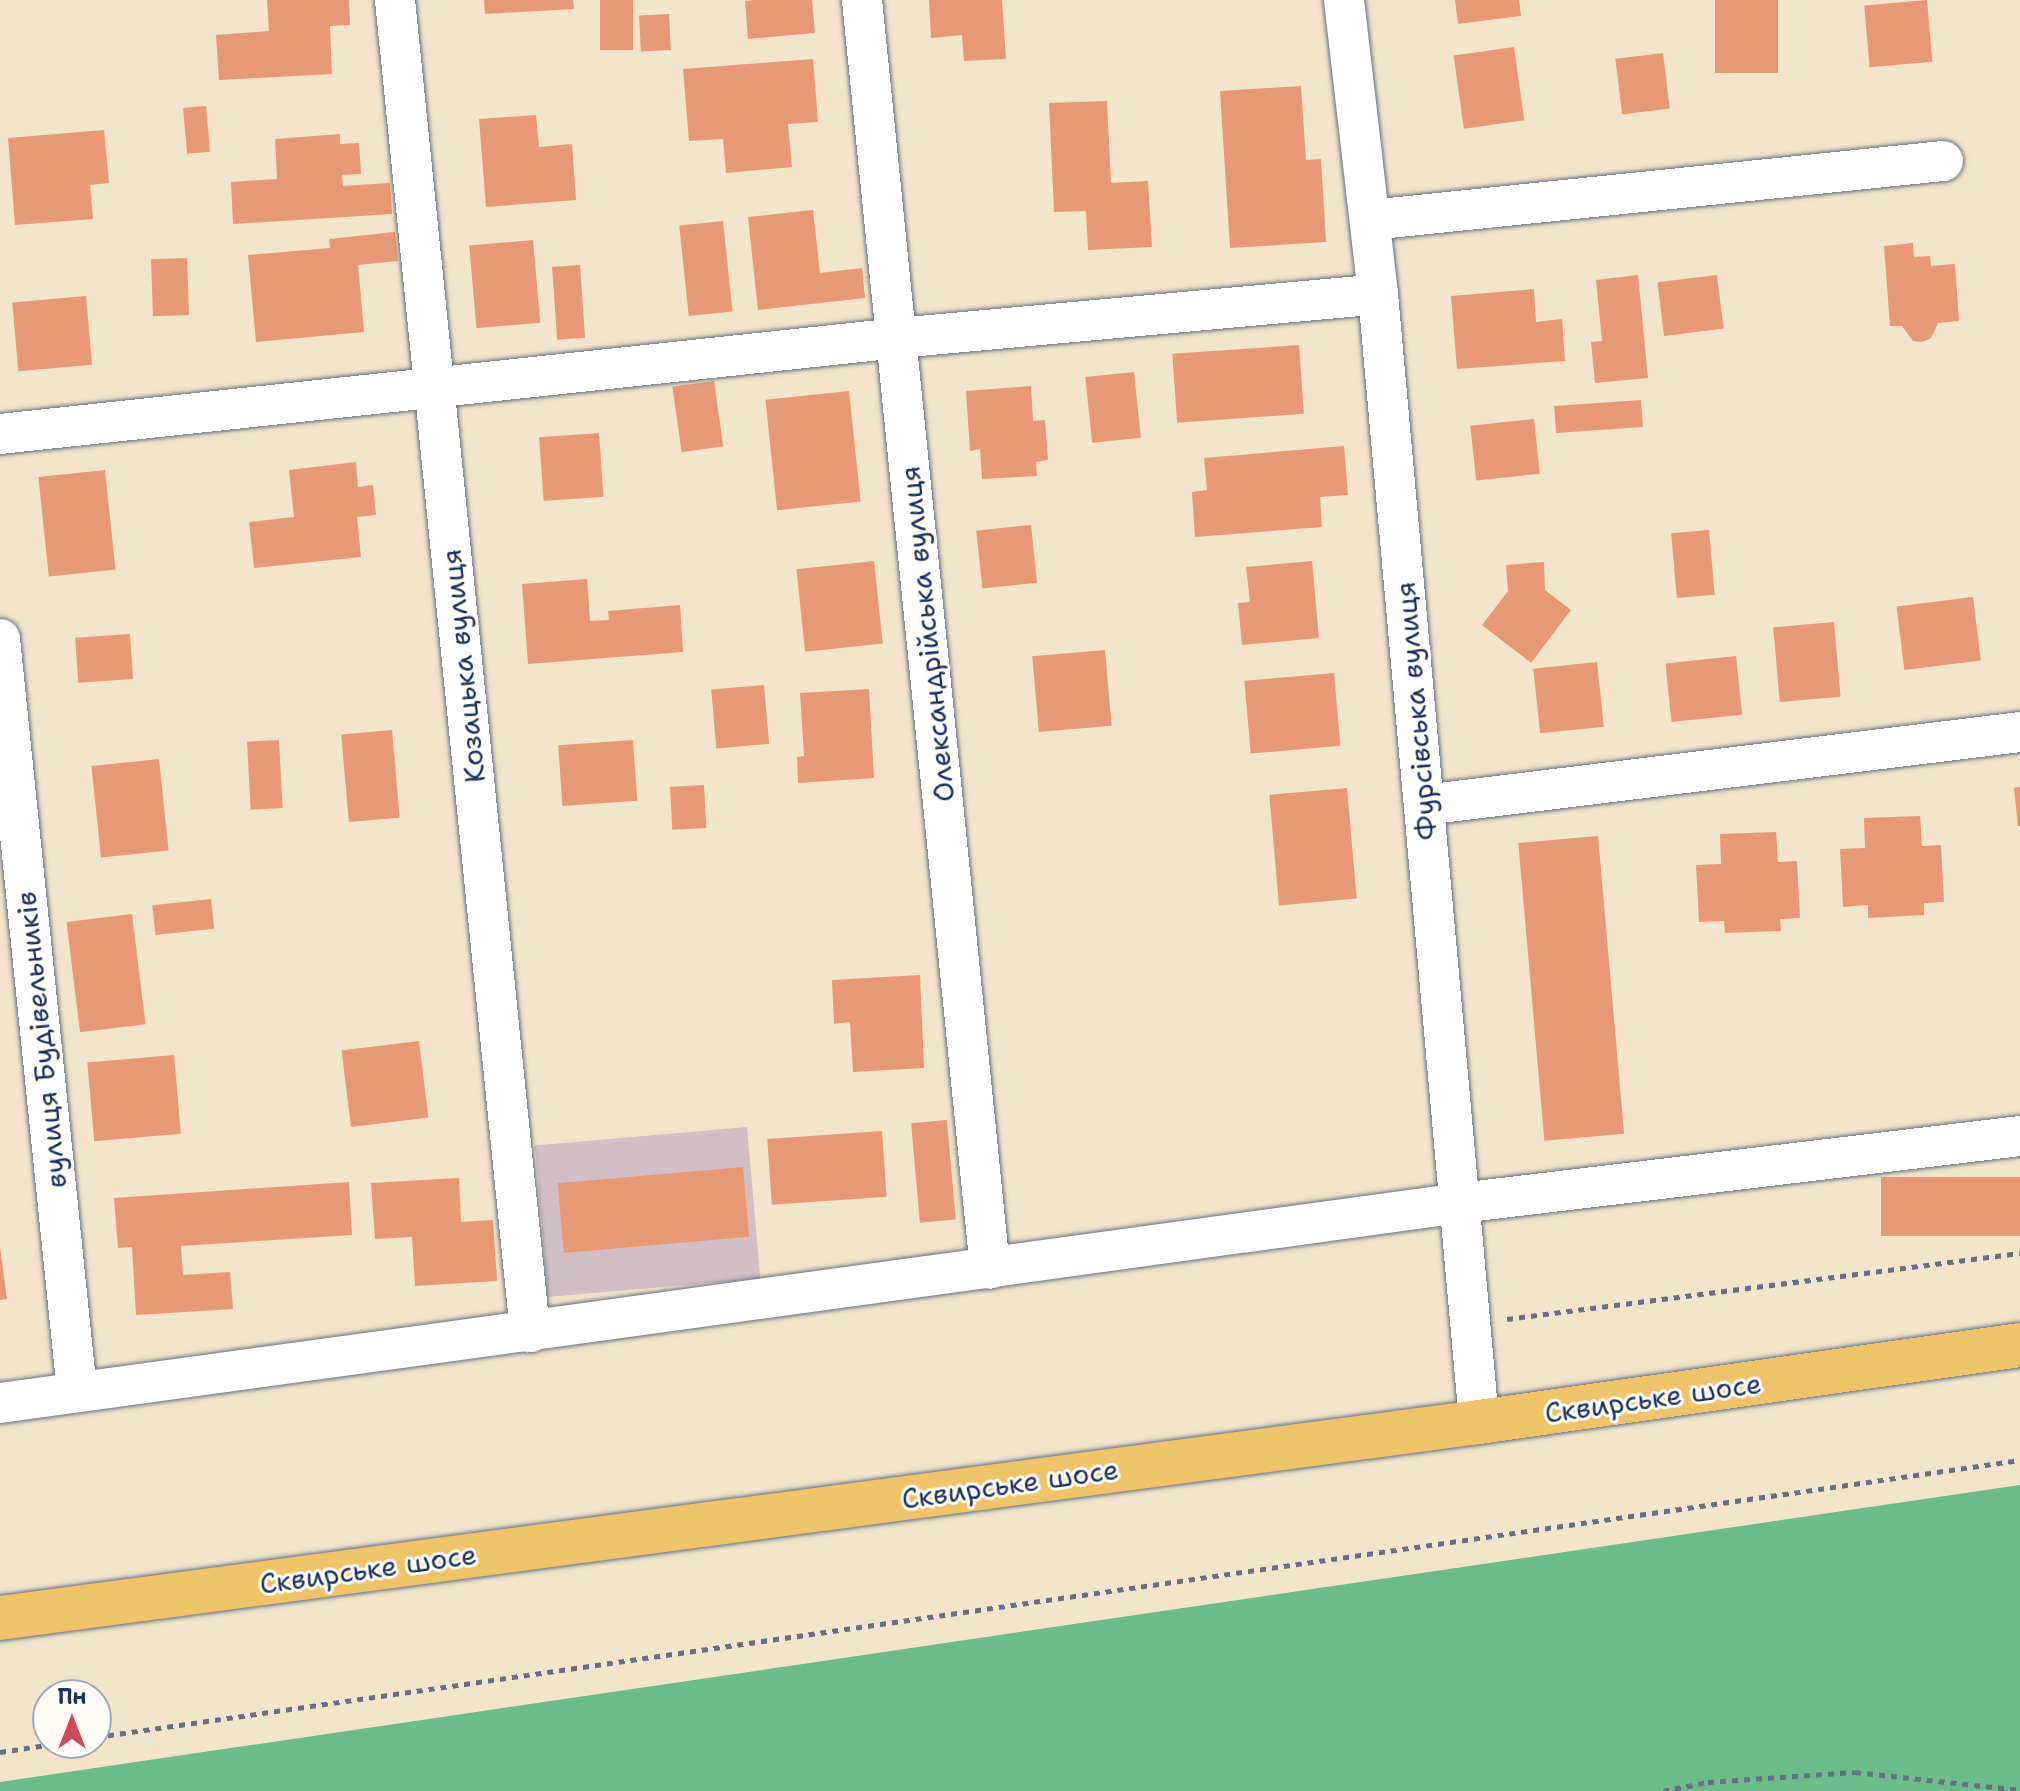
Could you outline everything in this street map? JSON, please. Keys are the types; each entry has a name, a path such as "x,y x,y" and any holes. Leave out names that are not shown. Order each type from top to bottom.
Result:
{"main road":[{"name":"Сквирське шосе","path":"0,1618 1479,1422 2020,1345"}],"street":[{"name":"Козацька вулиця","path":"395,0 530,1332"},
{"name":"Олександрійська вулиця","path":"862,0 990,1269"},
{"name":"Фурсівська вулиця","path":"1344,0 1378,294 1479,1422"},
{"path":"1370,220 1943,161"},
{"path":"0,434 898,338 1378,294"},
{"name":"вулиця Будівельників","path":"0,639 77,1392"},
{"path":"1424,805 2020,732"},
{"path":"0,1403 1460,1203 2020,1136"}],"path":[{"path":"1470,1323 2020,1253"},
{"path":"112,1735 2020,1460"},
{"path":"0,1752 32,1747"},
{"path":"1663,1791 1735,1779 1855,1772 2020,1790"}],"shaded area":[{"path":"747,1127 760,1278 548,1297 535,1146"}],"green space":[{"path":"2020,1485 2020,1791 0,1791 0,1782"}],"building":[{"path":"267,0 349,0 350,25 330,26 332,74 219,80 216,35 269,31"},
{"path":"484,0 573,0 574,9 485,14"},
{"path":"600,0 633,0 633,50 600,50"},
{"path":"812,0 815,33 748,39 745,1"},
{"path":"929,0 1002,0 1006,59 964,61 962,35 931,38"},
{"path":"1455,0 1519,0 1521,16 1458,24"},
{"path":"1715,0 1778,0 1778,73 1715,73"},
{"path":"1927,0 1932,62 1870,67 1864,5"},
{"path":"669,14 671,50 641,52 639,16"},
{"path":"1514,47 1524,120 1464,129 1454,55"},
{"path":"1663,53 1670,109 1622,114 1615,59"},
{"path":"813,59 818,122 788,124 792,167 726,173 723,139 689,141 683,69"},
{"path":"1301,86 1306,160 1321,159 1326,242 1230,248 1220,91"},
{"path":"1107,101 1111,183 1148,181 1152,247 1088,250 1086,211 1054,212 1049,103"},
{"path":"206,106 210,152 187,154 183,108"},
{"path":"536,115 539,147 572,144 576,200 486,207 479,119"},
{"path":"104,130 109,183 90,185 93,219 15,225 8,138"},
{"path":"340,134 340,144 359,143 361,174 342,175 343,186 390,183 392,214 233,224 231,182 277,179 275,139"},
{"path":"813,210 820,273 862,268 865,298 758,310 748,217"},
{"path":"723,221 733,312 689,316 679,226"},
{"path":"395,232 398,261 358,265 364,332 256,342 248,255 330,248 329,239"},
{"path":"533,240 540,323 476,328 469,246"},
{"path":"1913,243 1914,257 1930,256 1931,266 1955,264 1959,321 1938,323 1931,338 1922,342 1913,341 1902,326 1890,326 1884,246"},
{"path":"187,258 189,315 153,316 151,259"},
{"path":"580,265 585,338 557,340 552,267"},
{"path":"1638,275 1648,378 1595,383 1591,342 1602,341 1596,280"},
{"path":"1717,275 1724,329 1664,336 1657,282"},
{"path":"1534,289 1536,322 1562,319 1565,361 1457,369 1451,296"},
{"path":"86,296 92,365 18,371 12,302"},
{"path":"1299,345 1304,414 1177,423 1172,354"},
{"path":"1134,372 1141,438 1092,443 1085,377"},
{"path":"714,381 723,446 682,452 672,387"},
{"path":"1031,386 1033,421 1045,420 1048,460 1036,462 1037,476 982,479 980,449 970,451 966,391"},
{"path":"849,391 861,501 777,510 765,400"},
{"path":"1641,400 1643,427 1556,433 1554,406"},
{"path":"1534,419 1540,474 1476,480 1470,426"},
{"path":"599,433 603,497 544,501 539,437"},
{"path":"1344,446 1348,495 1320,497 1322,527 1195,537 1192,492 1207,490 1204,458"},
{"path":"356,462 358,487 373,485 376,515 357,517 361,557 254,568 249,522 294,517 289,470"},
{"path":"105,470 115,569 49,576 38,477"},
{"path":"1031,525 1037,583 982,588 976,531"},
{"path":"1709,530 1715,595 1677,598 1671,533"},
{"path":"874,561 883,644 805,652 796,569"},
{"path":"1312,561 1319,638 1242,645 1238,603 1250,602 1246,567"},
{"path":"1544,562 1545,590 1571,610 1531,663 1482,625 1508,591 1506,565"},
{"path":"587,579 590,621 609,620 608,611 680,605 683,652 528,664 522,584"},
{"path":"1973,597 1981,661 1904,670 1897,606"},
{"path":"1834,622 1841,697 1780,702 1773,627"},
{"path":"130,634 133,679 78,683 75,638"},
{"path":"1105,650 1112,726 1039,732 1032,656"},
{"path":"1736,656 1742,715 1672,722 1665,663"},
{"path":"1597,662 1604,727 1540,733 1533,669"},
{"path":"1334,673 1340,746 1251,754 1244,681"},
{"path":"764,685 769,744 716,748 711,690"},
{"path":"869,689 874,778 798,783 797,757 804,756 800,693"},
{"path":"392,730 400,818 349,822 341,734"},
{"path":"279,740 283,808 251,810 247,742"},
{"path":"633,740 637,801 562,806 558,745"},
{"path":"159,759 169,850 101,858 91,766"},
{"path":"704,785 706,828 672,830 670,787"},
{"path":"2020,787 2020,826 2018,826 2014,788"},
{"path":"1347,788 1357,899 1279,905 1269,795"},
{"path":"1920,816 1922,846 1941,845 1944,902 1924,903 1924,915 1868,918 1868,905 1843,907 1840,849 1865,848 1864,818"},
{"path":"1776,832 1778,862 1797,861 1800,918 1780,919 1781,931 1725,933 1724,921 1699,922 1696,865 1721,864 1720,834"},
{"path":"1598,836 1624,1134 1544,1141 1518,843"},
{"path":"211,899 214,929 155,935 152,905"},
{"path":"132,914 146,1024 80,1032 66,922"},
{"path":"920,975 924,1068 853,1072 850,1022 834,1024 832,980"},
{"path":"419,1041 428,1117 351,1127 342,1051"},
{"path":"174,1055 181,1134 94,1141 87,1063"},
{"path":"947,1120 956,1220 920,1223 911,1123"},
{"path":"882,1131 887,1197 772,1205 767,1139"},
{"path":"743,1167 749,1237 564,1253 558,1183"},
{"path":"1881,1177 2020,1177 2020,1236 1881,1236"},
{"path":"459,1178 461,1222 493,1220 497,1281 415,1286 412,1237 375,1239 371,1183"},
{"path":"349,1182 352,1235 181,1246 183,1275 230,1272 233,1309 136,1315 132,1247 118,1248 114,1198"},
{"path":"0,1247 7,1299 0,1300"}]}
